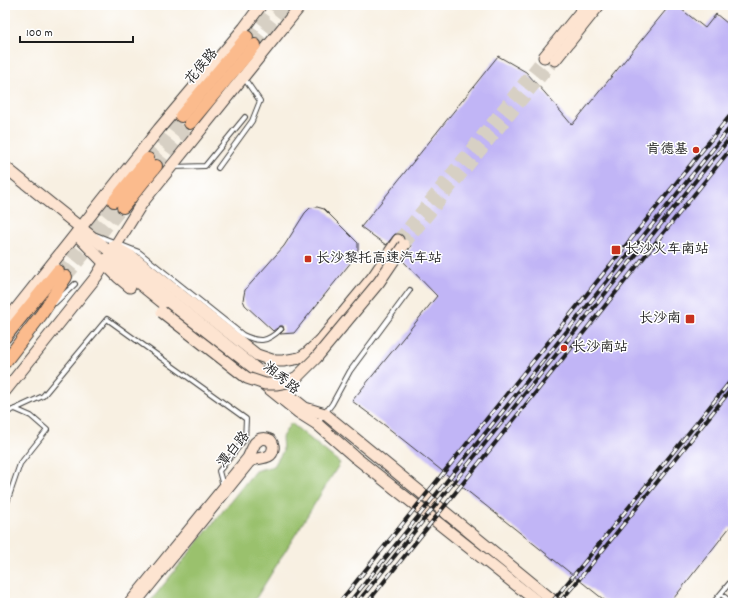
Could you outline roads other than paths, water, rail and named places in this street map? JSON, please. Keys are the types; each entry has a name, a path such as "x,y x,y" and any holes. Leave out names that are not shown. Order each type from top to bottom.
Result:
{"main road":[{"path":"248,5 249,36"},
{"path":"5,323 159,129 249,36 261,5"},
{"path":"5,391 91,284 142,203 302,5"},
{"path":"544,57 586,5"},
{"path":"555,60 599,5"},
{"name":"花侯路","path":"185,120 249,36"},
{"path":"118,204 152,163"},
{"path":"5,167 78,231 111,253 305,408 325,414 556,603"},
{"path":"5,176 78,231 111,253 134,258 257,355 275,361 300,358 321,340 401,242 379,282 316,358 297,377 276,384 265,384 247,378 162,312 118,276 111,253"},
{"name":"湘秀路","path":"111,253 298,412 317,424 355,457 539,603"},
{"path":"5,337 66,277 41,315 5,362"},
{"name":"潭白路","path":"130,603 248,458 258,440 263,438 270,441 274,447 270,456 251,460 223,489 135,603"}],"lane":[{"path":"218,168 252,121 260,101 244,78"},
{"path":"170,167 205,166 245,117"},
{"path":"111,253 139,252 243,335 259,341 267,339 281,329"},
{"path":"317,424 332,404 350,371 410,290"},
{"path":"5,413 15,410 43,396 107,319 246,419 245,440 219,471 223,489"},
{"path":"5,508 20,464 48,430 31,416 15,410"},
{"path":"713,603 733,579"},
{"path":"720,594 732,603"}],"tunnel":[{"path":"247,37 272,5"},
{"path":"255,45 286,5"},
{"path":"398,240 544,57"},
{"path":"404,245 555,60"},
{"path":"148,159 181,116"},
{"path":"156,166 190,123"},
{"path":"58,271 114,201"},
{"path":"66,277 123,207"}],"railway":[{"path":"339,603 733,112"},
{"path":"349,603 733,124"},
{"path":"357,603 733,134"},
{"path":"367,603 733,146"},
{"path":"551,603 733,378"},
{"path":"559,603 733,387"}],"place":[{"name":"肯德基","path":"696,150"},
{"name":"长沙火车南站","path":"616,250"},
{"name":"长沙黎托高速汽车站","path":"308,259"},
{"name":"长沙南","path":"690,319"},
{"name":"长沙南站","path":"564,348"}]}
